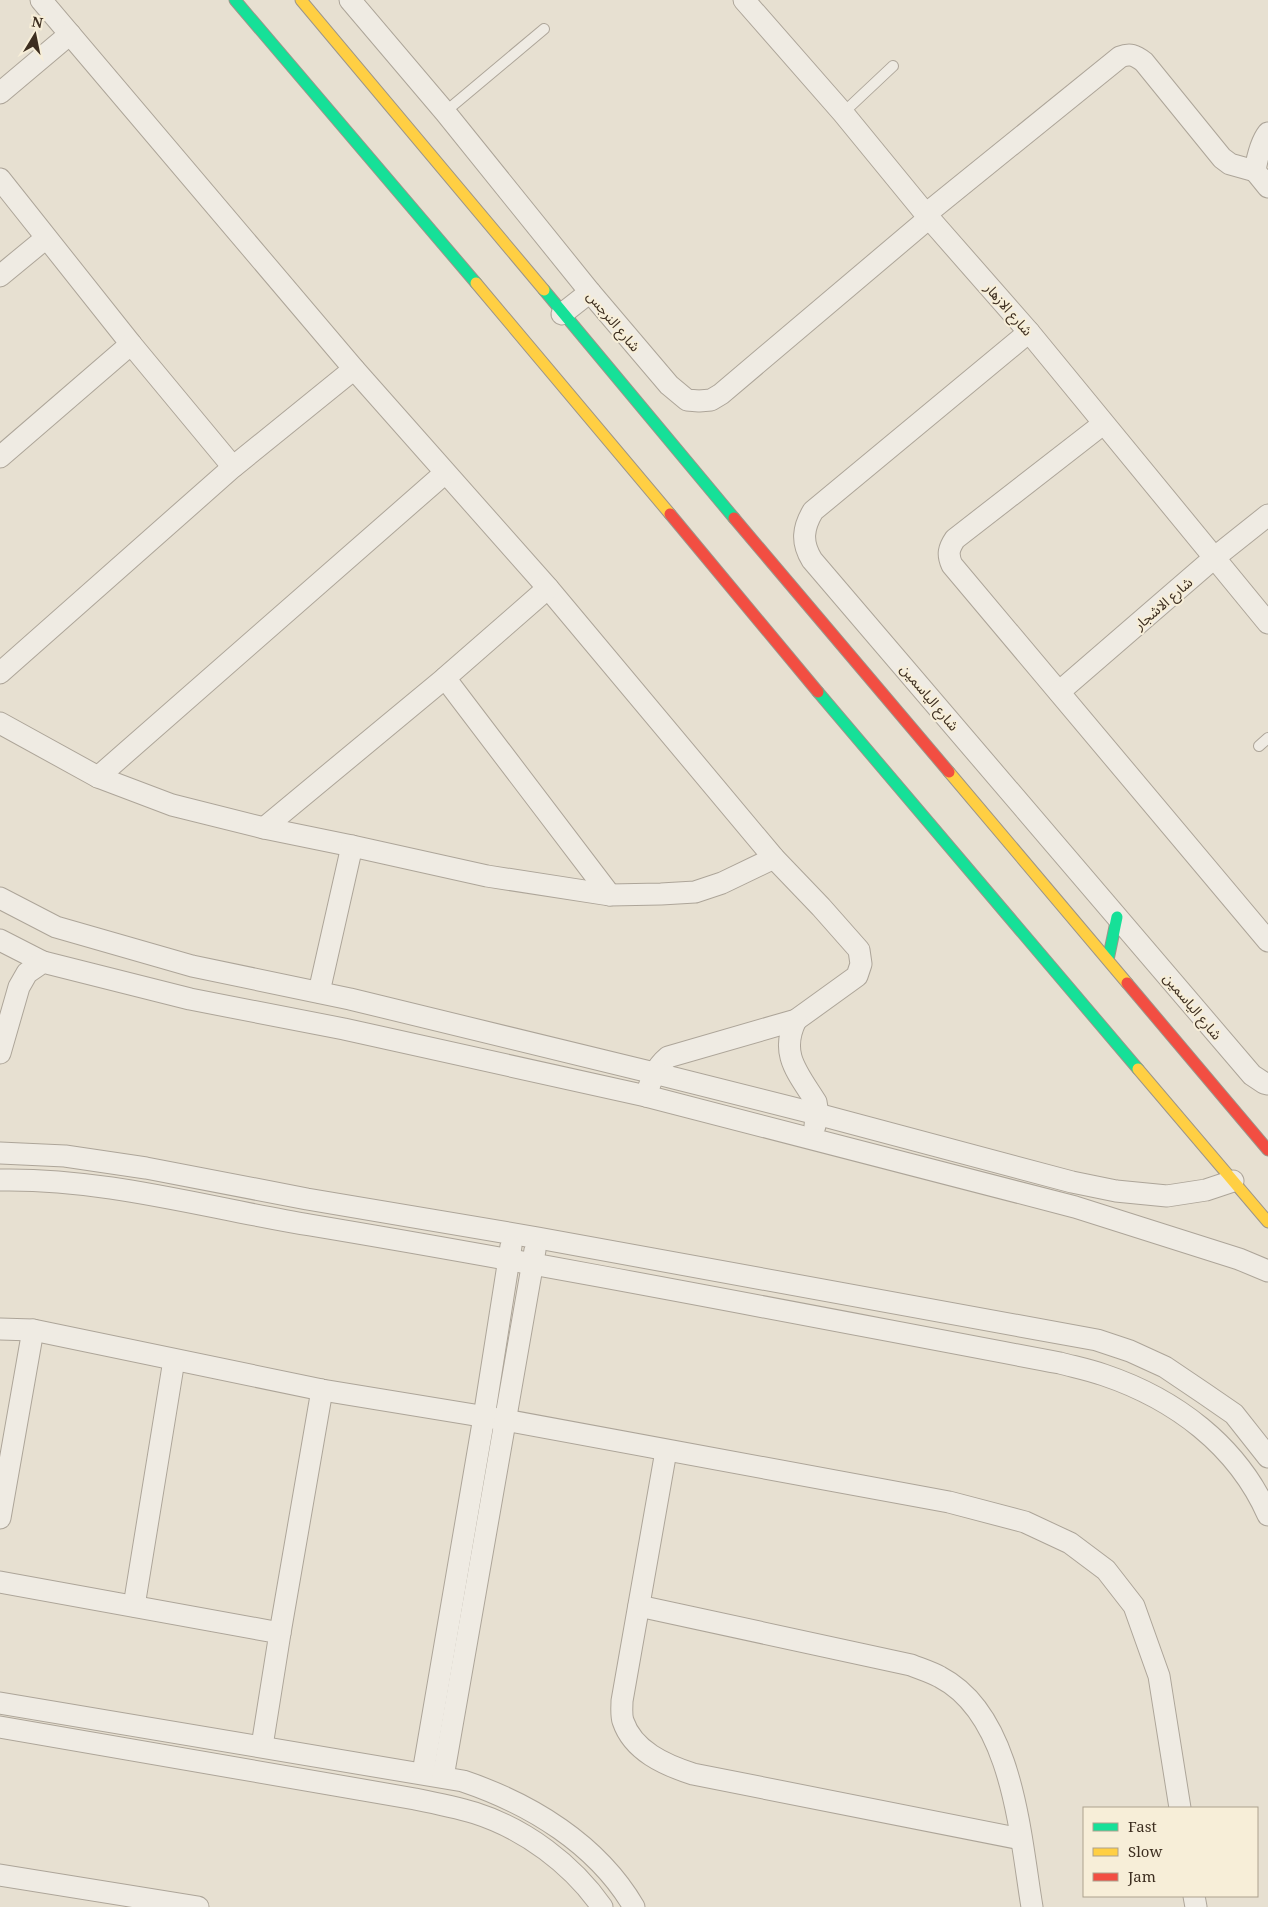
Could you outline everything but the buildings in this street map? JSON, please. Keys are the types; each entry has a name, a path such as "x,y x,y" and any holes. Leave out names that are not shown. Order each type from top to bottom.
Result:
{"street":[{"path":"41,0 354,369 548,588 774,858 859,950 861,957 857,976 796,1020 668,1057 654,1073 646,1096"},
{"path":"235,0 566,389 821,696 1268,1222"},
{"path":"301,0 475,206 562,314 1268,1150"},
{"name":"شارع النرجس","path":"350,0 445,112 590,292 674,391 687,400 711,400 721,394 928,216 1120,57 1128,54 1136,55 1144,62 1222,158 1230,164 1262,179"},
{"name":"شارع الازهار","path":"744,0 843,113 928,216 1029,332 1268,623"},
{"path":"0,93 70,34"},
{"path":"1262,179 1260,151 1264,138 1268,134"},
{"path":"0,179 131,344 233,467"},
{"path":"0,276 46,238"},
{"path":"562,314 590,292"},
{"name":"شارع الياسمين","path":"1029,332 813,511 807,521 804,532 807,552 1252,1076 1268,1084"},
{"path":"0,457 131,344"},
{"path":"0,673 233,467 354,369"},
{"path":"1103,424 955,539 950,546 948,556 952,565 1268,941"},
{"path":"98,777 445,473"},
{"name":"شارع الاشجار","path":"1059,692 1214,558 1268,515"},
{"path":"264,828 445,678 548,588"},
{"path":"821,622 847,599"},
{"path":"445,678 610,895"},
{"path":"0,723 98,777 172,805 264,828 487,876 610,895 695,892 722,883 774,858"},
{"path":"319,992 352,846"},
{"path":"0,898 56,927 192,966 350,999 654,1073 1072,1182 1116,1191 1167,1196 1206,1190 1233,1181"},
{"path":"1108,960 1117,917"},
{"path":"0,940 43,962 190,999 344,1029 646,1096 1075,1207 1239,1259 1268,1271"},
{"path":"0,1053 19,987 27,973 43,962"},
{"path":"344,1029 350,999"},
{"path":"796,1020 790,1031 788,1044 794,1068 816,1102 817,1114 812,1140"},
{"path":"0,1153 65,1156 146,1168 307,1199 513,1233 1097,1340 1130,1351 1165,1367 1234,1414 1268,1457"},
{"path":"0,1180 37,1179 130,1192 532,1263 1060,1363 1104,1374 1143,1390 1180,1411 1209,1433 1237,1463 1262,1500 1268,1515"},
{"path":"423,1773 484,1417 513,1233"},
{"path":"443,1777 532,1263 538,1238"},
{"path":"834,1320 841,1293"},
{"path":"0,1329 34,1330 322,1390 505,1420 949,1502 1026,1522 1070,1543 1106,1570 1134,1606 1159,1676 1180,1807"},
{"path":"0,1518 34,1330"},
{"path":"134,1606 174,1360"},
{"path":"262,1746 322,1390"},
{"path":"666,1451 622,1701 622,1718 628,1731 639,1746 670,1767 693,1774 1021,1839"},
{"path":"0,1582 280,1633"},
{"path":"639,1606 911,1665 941,1677 966,1697 984,1721 1003,1757 1016,1805 1032,1907"},
{"path":"0,1703 423,1773 489,1790 552,1823 580,1844 604,1868 634,1907"},
{"path":"0,1727 451,1807 476,1814 504,1824 539,1844 566,1865 592,1893 602,1907"},
{"path":"303,1780 307,1754"},
{"path":"0,1874 198,1907"}],"lane":[{"path":"445,112 544,29"},
{"path":"843,113 892,66"},
{"path":"1259,746 1268,738"}],"traffic: fast":[{"path":"235,0 476,283"},
{"path":"544,290 734,518"},
{"path":"818,692 1138,1069"},
{"path":"1108,960 1117,917"}],"traffic: slow":[{"path":"301,0 544,290"},
{"path":"476,283 670,514"},
{"path":"949,772 1127,983"},
{"path":"1138,1069 1268,1222"}],"traffic: jam":[{"path":"670,514 818,692"},
{"path":"734,518 949,772"},
{"path":"1127,983 1268,1150"}]}
